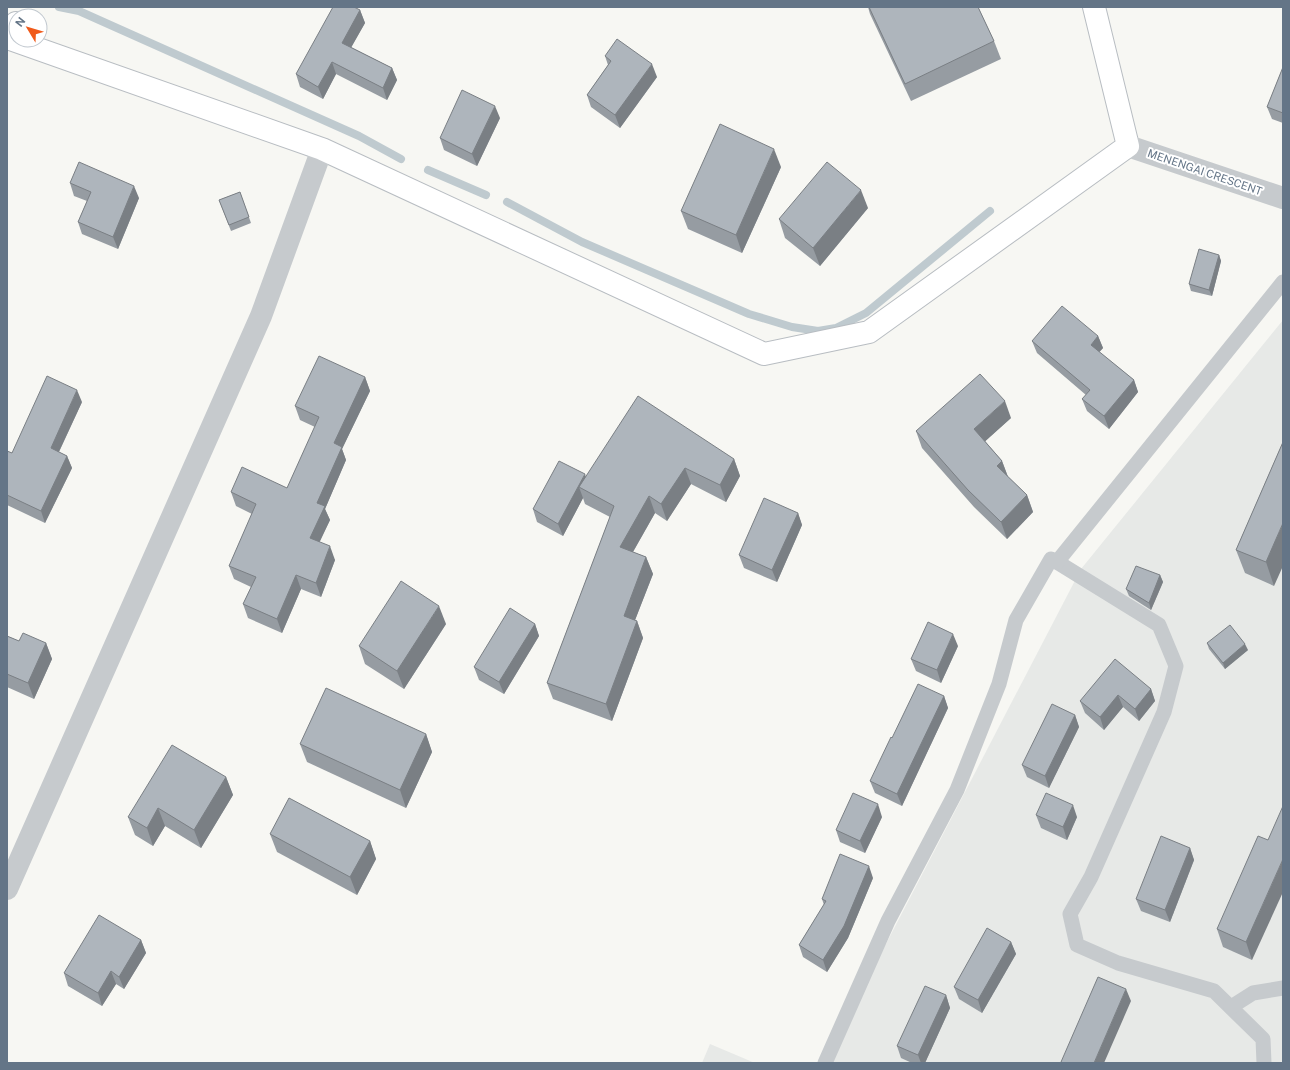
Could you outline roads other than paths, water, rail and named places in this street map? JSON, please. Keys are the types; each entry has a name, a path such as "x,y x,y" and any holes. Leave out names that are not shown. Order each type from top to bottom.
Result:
{"street":[{"path":"48,47 322,149 764,354 869,332 1128,146 1094,7"},
{"name":"MENENGAI CRESCENT","path":"1128,146 1283,198"},
{"path":"7,889 262,316 322,149"}],"lane":[{"path":"1057,562 1283,282"},
{"path":"825,1063 888,921 957,790 999,684 1016,620 1051,559 1159,625 1176,666 1164,712 1091,877 1070,914 1077,946 1118,963 1214,991 1263,1039 1264,1063"},
{"path":"1231,1007 1253,993 1283,988"}],"waterway":[{"path":"59,7 79,11 359,136 401,159"},
{"path":"428,170 486,195"},
{"path":"507,202 582,242 749,314 792,327 818,331 836,328 866,313 990,211"}]}
